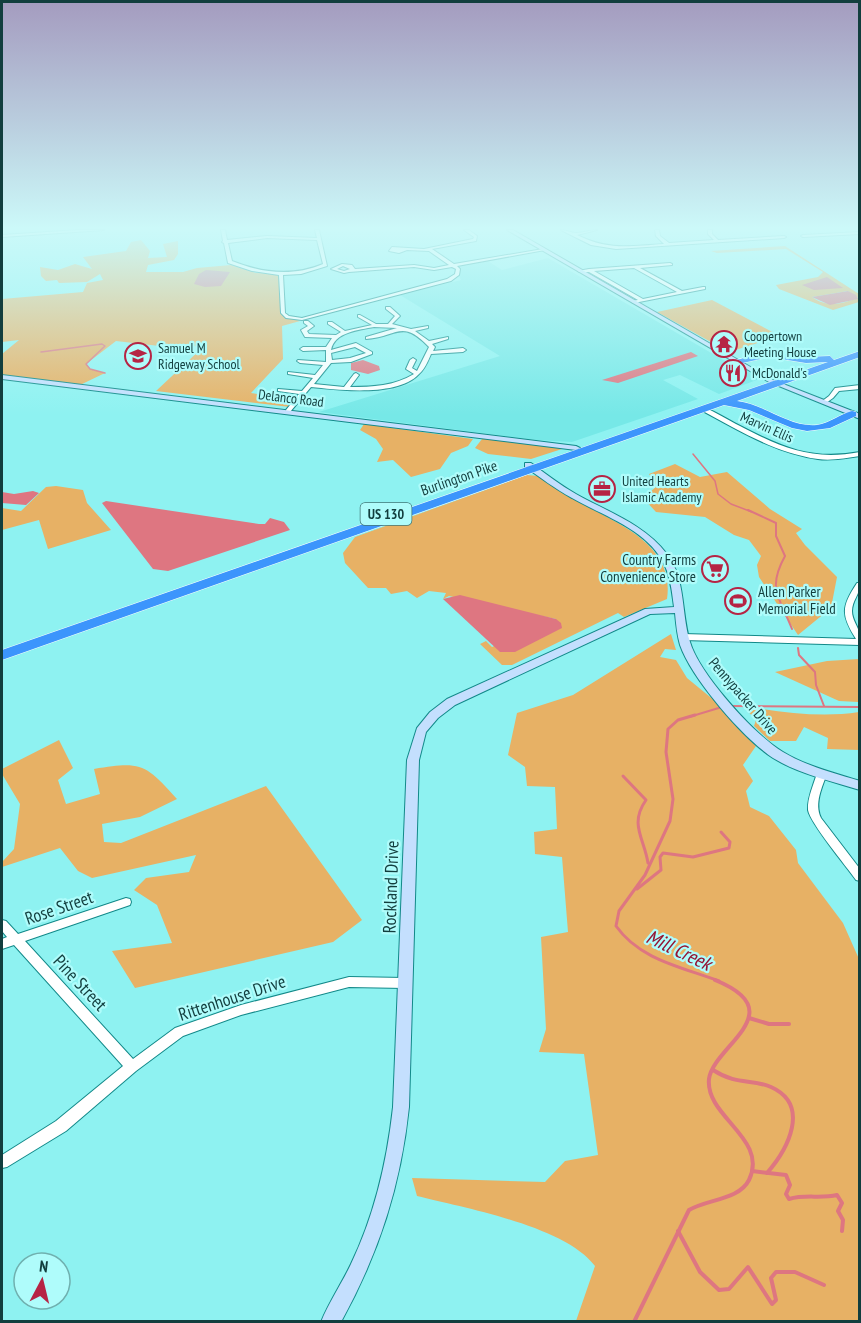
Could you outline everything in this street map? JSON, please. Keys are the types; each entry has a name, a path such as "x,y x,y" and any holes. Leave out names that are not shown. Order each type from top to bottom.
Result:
{"highway":[{"name":"Burlington Pike","path":"5,646 719,404 833,359 860,352"},
{"name":"Burlington Pike","path":"2,655 531,467 576,448 860,352"},
{"path":"738,362 769,354 806,360 833,359"},
{"path":"719,404 749,405 796,426 809,428 820,427 856,415"}],"street":[{"path":"282,292 284,313 295,319 309,318 405,292"},
{"path":"620,292 638,301 681,292"},
{"path":"623,292 774,382 856,415"},
{"path":"388,308 398,316 390,324"},
{"path":"360,316 374,324"},
{"path":"306,322 312,326 304,330 307,336 336,336 374,324 390,324 406,330 432,347 417,373 406,380 370,389 311,385"},
{"path":"330,323 344,332"},
{"path":"368,338 426,327"},
{"path":"288,411 328,363 328,350 336,336"},
{"path":"428,343 446,338"},
{"path":"300,361 328,363 351,360 370,353 356,345 328,350 303,349"},
{"path":"429,354 463,350"},
{"path":"413,360 409,369 417,373"},
{"path":"290,373 317,377"},
{"path":"345,389 356,375"},
{"name":"Delanco Road","path":"2,377 576,448"},
{"path":"280,390 304,392 320,386"},
{"path":"824,402 837,389 860,387"},
{"name":"Marvin Ellis","path":"703,409 786,449 823,457 860,454"},
{"name":"Pennypacker Drive","path":"531,467 571,495 622,521 651,542 673,574 683,637 689,656 731,709 776,753 860,786"},
{"path":"683,637 860,641 846,609 848,600 860,585"},
{"name":"Rockland Drive","path":"330,1322 372,1242 391,1178 401,1107 413,760 417,740 427,722 460,697 648,611 679,610"},
{"path":"822,773 813,811 860,877"},
{"name":"Rose Street","path":"2,944 126,902"},
{"name":"Pine Street","path":"2,924 132,1067"},
{"name":"Rittenhouse Drive","path":"2,1162 61,1126 132,1067 179,1032 241,1010 349,982 405,983"}],"shaded area":[{"path":"83,292 281,292 282,315 300,321 282,326 283,359 251,393 264,395 260,401 292,405 290,407 156,391 203,347 181,345 177,348 116,341 86,364 90,369 105,373 80,385 2,375 2,354 19,340 2,342 2,299"},
{"path":"413,292 606,292 725,361 762,378 719,394 680,375 663,380 698,399 572,442 536,440 319,412 500,356 400,295"},
{"path":"786,292 844,292 812,297 829,304 858,298 849,292 859,294 859,302 833,310"},
{"path":"849,292 858,299 830,305 812,297"},
{"path":"712,300 780,336 729,352 657,312"},
{"path":"691,352 698,356 618,383 602,380"},
{"path":"363,360 379,366 380,370 368,374 351,370 351,363"},
{"path":"364,424 473,439 468,446 451,453 440,469 411,477 393,460 377,462 383,449 376,439 360,430"},
{"path":"482,439 562,449 531,459 488,454 475,448"},
{"path":"675,464 700,477 727,472 770,509 802,529 796,533 837,577 831,608 798,635 759,577 757,565 761,556 749,540 734,535 705,517 656,512 643,498 657,486 649,474"},
{"path":"527,475 538,476 642,539 654,551 662,564 667,580 667,599 624,617 618,613 512,665 502,665 480,644 486,641 492,647 556,619 449,596 443,599 446,593 429,591 417,598 407,591 391,594 386,588 368,588 345,563 343,553 355,537"},
{"path":"56,486 83,490 87,503 111,530 48,549 39,520 2,530 2,508 21,511 46,487"},
{"path":"33,491 39,493 26,505 2,503 2,492 14,494"},
{"path":"106,501 259,524 265,524 270,518 284,522 290,530 168,571 153,569 102,503"},
{"path":"460,595 556,619 561,623 562,628 515,652 500,652 443,599"},
{"path":"671,634 676,650 665,649 660,657 676,660 687,678 715,701 756,746 743,765 753,781 746,791 750,807 769,816 796,850 798,863 843,923 859,959 859,1321 576,1321 595,1266 581,1252 538,1229 513,1220 417,1196 412,1178 545,1182 565,1161 598,1155 584,1054 539,1052 546,1029 541,937 568,932 562,857 535,854 534,832 557,829 555,787 527,786 525,767 508,755 517,713 573,695"},
{"path":"859,659 858,702 839,701 775,672 827,661"},
{"path":"743,706 815,714 859,712 859,750 827,749 828,738 804,727 796,741 770,741 754,726 756,720"},
{"path":"59,740 73,768 58,780 66,804 100,794 94,769 123,765 142,768 149,772 177,799 140,817 102,824 104,842 121,843 266,786 362,920 333,942 135,988 112,951 172,943 157,905 134,890 146,878 189,872 196,855 92,878 78,871 60,848 2,867 2,862 14,849 20,804 2,774 2,769"}],"waterway":[{"path":"41,352 102,344 105,346 86,364 90,369 105,373"},
{"path":"693,454 715,481 718,494 731,504 752,512"},
{"path":"748,510 776,523 776,536 785,556 777,577 777,593 792,629"},
{"path":"798,648 799,655 815,672 816,685 824,706"},
{"name":"Mill Creek","path":"730,706 860,707"},
{"name":"Mill Creek","path":"689,717 722,707"},
{"name":"Mill Creek","path":"695,715 678,720 668,729 666,752 673,799 670,821 645,875 619,911 616,926 626,938 649,955 719,981"},
{"path":"623,776 646,800 641,809 638,824 648,863"},
{"path":"637,889 661,870 660,857 663,853 693,857 729,848 730,842 721,832"},
{"name":"Mill Creek","path":"678,1232 689,1210 738,1192 744,1187 749,1180 753,1165 751,1152 744,1140 716,1105 710,1093 709,1079 714,1067 743,1029 749,1017 748,1004 738,992 715,980"},
{"path":"749,1018 769,1024 789,1024"},
{"path":"713,1070 730,1078 771,1087 783,1095 790,1105 793,1116 788,1140 767,1173"},
{"path":"752,1171 767,1173"},
{"path":"767,1173 786,1175 790,1185 786,1194 789,1199 837,1195 842,1203 838,1211 843,1220 842,1231"},
{"name":"Mill Creek","path":"634,1322 678,1232"},
{"path":"678,1232 700,1272 719,1290 729,1289 748,1267 772,1304 776,1300 771,1278 776,1272 795,1272 824,1285"}],"place":[{"name":"Coopertown Meeting House","path":"724,344"},
{"name":"Samuel M Ridgeway School","path":"138,356"},
{"name":"McDonald's","path":"733,373"},
{"name":"United Hearts Islamic Academy","path":"602,489"},
{"name":"Country Farms Convenience Store","path":"715,569"},
{"name":"Allen Parker Memorial Field","path":"738,601"}]}
